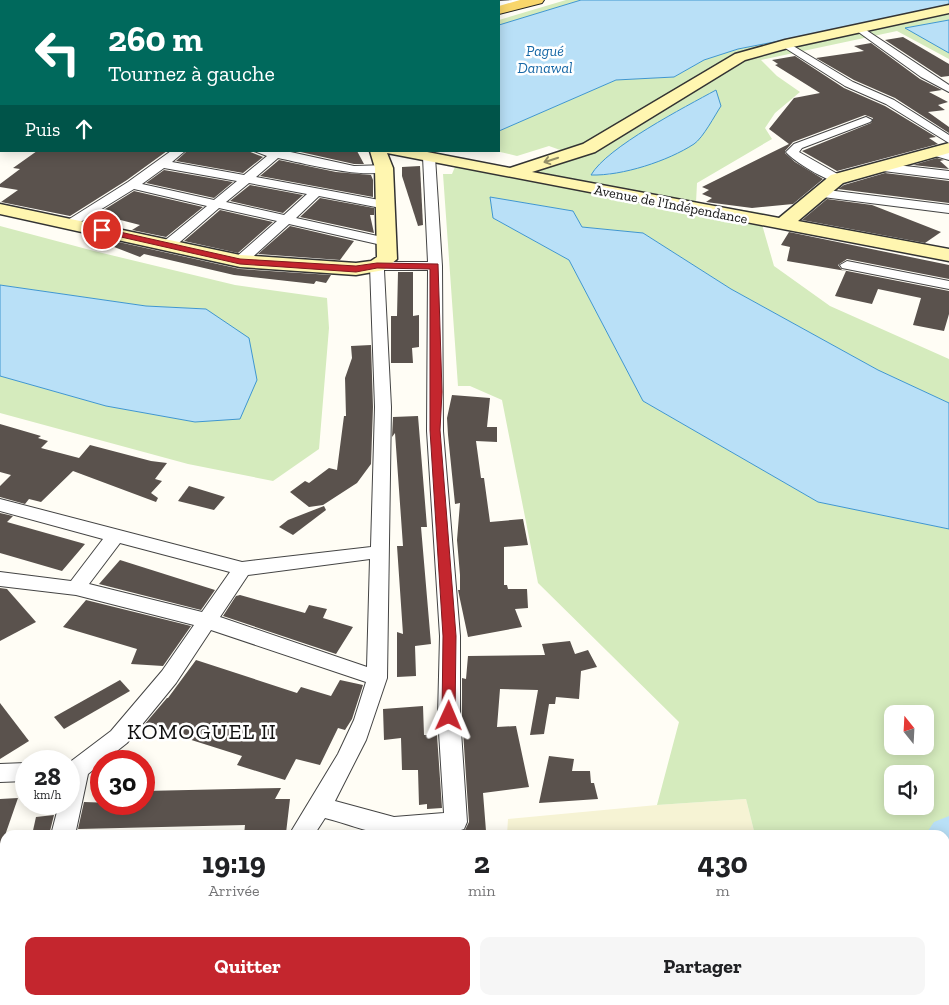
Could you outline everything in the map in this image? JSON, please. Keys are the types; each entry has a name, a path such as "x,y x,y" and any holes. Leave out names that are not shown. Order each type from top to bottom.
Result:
{"main road":[{"path":"500,10 535,1"}],"street":[{"path":"500,4 535,1"},
{"path":"553,181 588,148 740,57 785,44 949,10"},
{"path":"860,29 925,75 949,89"},
{"path":"785,44 849,84 890,102 949,140"},
{"path":"837,179 797,157 792,152 798,146 866,120"},
{"path":"513,172 588,148"},
{"path":"69,223 132,185 164,164 178,152"},
{"name":"Avenue de l'Indépendance","path":"400,152 949,254"},
{"path":"783,224 837,179 945,152"},
{"path":"168,245 279,153 354,170 381,160 386,205 386,259 377,266"},
{"path":"320,807 394,827 454,829 449,716 450,636 435,430 437,392 435,266 429,157"},
{"path":"164,164 250,178 386,205"},
{"path":"879,167 949,175"},
{"path":"132,185 386,242"},
{"path":"240,262 318,191"},
{"path":"818,193 949,209"},
{"path":"0,209 240,262 356,269 377,266 435,266"},
{"path":"846,264 949,285"},
{"path":"304,830 320,807 355,742 370,707 377,678 378,552 383,407 377,266"},
{"path":"0,505 242,569 378,552"},
{"path":"76,588 115,536"},
{"path":"80,764 119,738 169,677 242,569"},
{"path":"0,579 76,588 208,621 377,678"},
{"path":"0,773 15,772"},
{"path":"64,830 66,815"}],"shaded area":[{"path":"746,799 754,830 507,830 508,819"}],"green space":[{"path":"566,0 581,0 500,25 500,20"},
{"path":"949,8 949,20 906,28 949,53 949,59 897,31 761,60 777,76 800,92 775,113 765,128 772,139 697,183 696,203 763,213 761,221 774,266 830,306 949,359 949,403 878,370 731,289 643,233 582,227 573,211 490,197 493,218 569,260 643,401 818,502 949,529 949,830 754,830 746,799 657,805 679,722 538,583 502,400 470,386 458,386 443,174 452,174 457,162 495,170 540,161 563,151 549,146 517,156 500,152 500,131 616,80 674,77 704,60 738,49","holes":["716,90 609,175 592,175 609,155 668,116"]},
{"path":"0,226 235,285 327,298 329,328 319,449 273,481 188,464 0,413 0,376 106,406 195,422 206,309 146,306 0,285"}],"water":[{"name":"Pagué Danawal","path":"581,0 949,0 949,8 738,49 704,60 674,77 616,80 500,131 500,25"},
{"path":"949,20 949,53 905,28"},
{"path":"716,90 721,106 705,132 694,144 658,162 617,173 591,175 613,152 629,140"},
{"path":"490,197 573,211 582,227 643,233 731,289 878,370 949,403 949,529 818,502 643,401 569,260 493,218"},
{"path":"0,285 146,306 206,309 249,338 257,380 240,419 195,422 106,406 0,376"}],"building":[{"path":"903,37 949,64 949,76 941,77 885,40"},
{"path":"871,43 920,79 942,90 929,92 948,102 938,105 945,110 928,112 949,127 949,133 895,98 854,80 816,58 864,51 854,46"},
{"path":"795,56 844,88 885,106 936,137 929,138 938,144 837,171 802,151 871,123 873,118 865,115 793,142 785,151 795,162 823,179 793,204 752,208 706,202 712,198 702,194 709,190 702,187 789,144 769,129 794,98 820,93 775,65 778,64 772,60"},
{"path":"36,152 166,152 127,180 70,216 1,202 18,190 0,187 0,184 20,169 13,168"},
{"path":"186,152 250,152 263,157 243,173 176,161"},
{"path":"300,152 358,152 364,164 354,164"},
{"path":"937,158 944,160 940,161 949,169 913,165"},
{"path":"279,160 336,172 371,175 373,180 373,197 260,176"},
{"path":"420,166 423,225 418,226 402,176 402,167"},
{"path":"164,170 233,182 214,198 146,183"},
{"path":"885,173 949,181 949,203 838,189 844,185"},
{"path":"250,185 303,195 283,213 230,201"},
{"path":"134,191 203,207 166,237 132,230 140,225 101,215 94,216"},
{"path":"320,198 374,208 374,215 370,215 374,233 300,217"},
{"path":"827,199 872,205 941,232 925,243 802,220"},
{"path":"220,210 273,222 238,253 184,241"},
{"path":"290,226 354,241 340,260 258,254"},
{"path":"789,232 949,265 949,279 847,259 838,265 842,270 949,291 949,314 944,331 913,325 921,298 878,289 872,304 835,296 846,271 787,261 790,247 781,245"},
{"path":"114,241 240,269 331,275 326,283 316,281 314,284 234,275 144,254 140,257 109,245"},
{"path":"398,272 413,272 413,316 419,315 419,347 412,348 413,363 391,363 391,316 397,316"},
{"path":"371,345 373,407 371,464 357,483 323,505 309,507 290,492 305,481 309,483 329,468 337,470 344,416 346,416 345,378 352,358 351,346"},
{"path":"452,395 490,398 487,427 497,427 497,442 476,441 481,478 484,478 490,522 523,519 528,545 504,547 504,585 507,585 508,589 527,589 528,608 515,609 522,627 468,637 458,590 460,590 460,575 457,540 460,503 455,504 447,418"},
{"path":"418,416 427,527 421,527 431,644 415,646 416,676 397,677 397,632 403,634 397,546 403,546 395,433 392,437 393,417"},
{"path":"0,424 41,436 38,438 48,441 41,448 79,458 90,445 151,461 167,463 155,479 162,481 151,493 158,498 156,502 73,471 41,502 29,499 25,504 0,497 0,486 11,475 0,472"},
{"path":"189,486 225,497 214,510 178,501"},
{"path":"324,506 326,510 293,535 279,527 288,520"},
{"path":"0,513 13,516 7,522 85,544 62,571 0,553"},
{"path":"120,560 215,590 201,610 99,584"},
{"path":"0,588 7,589 36,622 0,641"},
{"path":"240,595 305,613 309,605 327,609 323,618 353,627 336,654 223,616 236,596"},
{"path":"86,600 191,626 163,666 131,664 137,649 63,627"},
{"path":"570,641 575,654 588,650 597,667 581,671 579,699 556,697 555,704 549,704 544,734 530,735 538,690 500,689 497,727 516,726 529,787 483,793 486,830 465,830 469,822 462,716 462,678 466,679 468,656 545,655 542,644"},
{"path":"196,660 297,693 301,687 331,696 340,680 363,685 352,719 345,730 338,728 320,765 296,759 285,780 237,765 242,756 144,725 168,698"},
{"path":"120,680 130,691 64,729 54,717"},
{"path":"0,703 29,741 0,759"},
{"path":"423,706 424,735 437,735 442,808 427,809 427,804 419,805 418,770 402,770 401,738 384,740 383,709"},
{"path":"549,756 574,759 572,771 590,771 591,783 594,783 598,799 539,803"},
{"path":"281,788 275,799 290,799 286,830 244,830 245,825 78,829 84,802 90,802 90,815 155,815 155,791"},
{"path":"15,798 15,807 7,830 0,830 0,799"},
{"path":"54,815 50,830 33,830 36,817"}],"district":[{"name":"KOMOGUEL II","path":"202,731"}],"route":[{"path":"102,230 240,262 356,269 377,266 435,266 437,392 435,430 450,636 449,716"}]}
